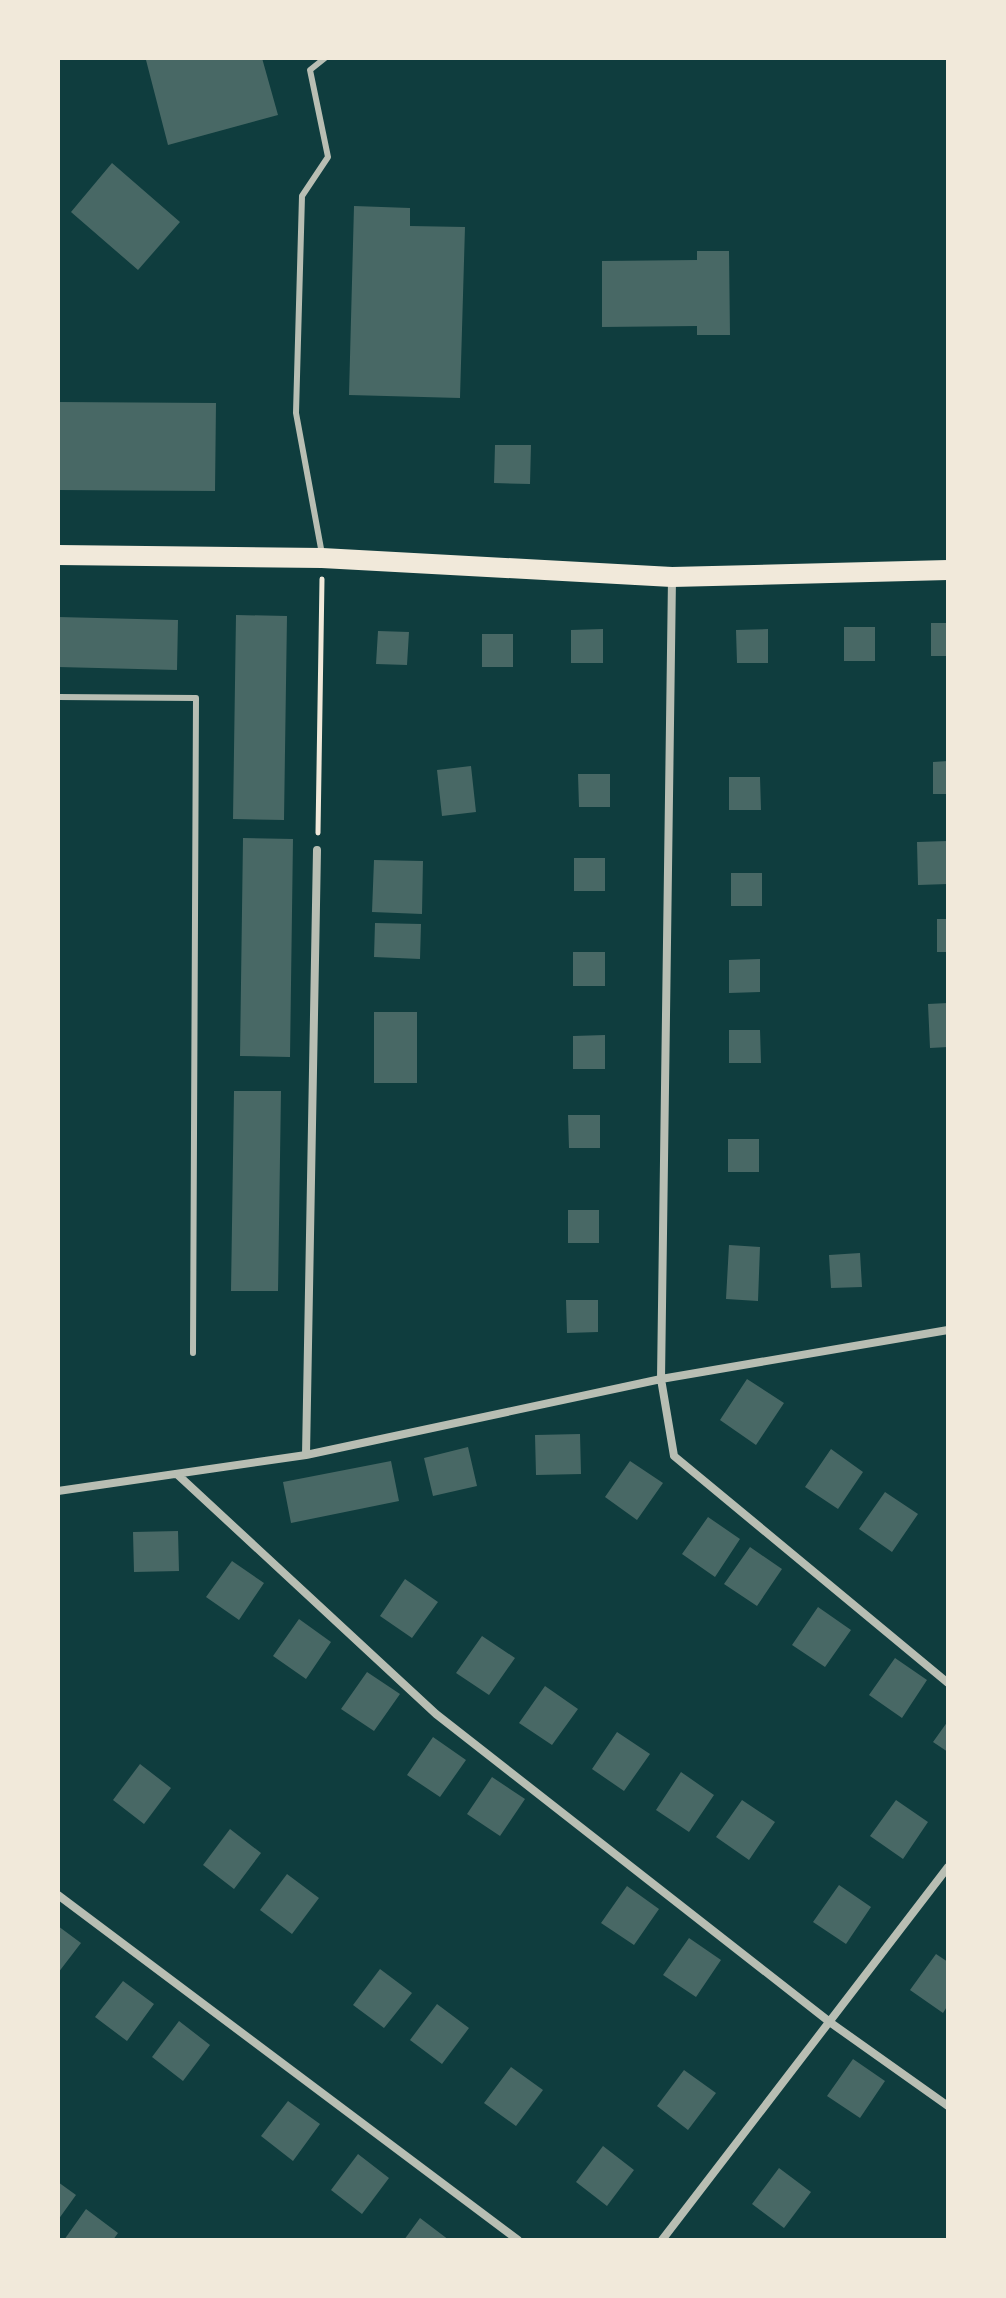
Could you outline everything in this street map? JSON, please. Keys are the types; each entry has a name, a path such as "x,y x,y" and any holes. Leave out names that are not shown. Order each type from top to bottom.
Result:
{"main road":[{"path":"58,555 322,558 672,577 948,570"}],"street":[{"path":"672,577 661,1379 674,1456 948,1683"},
{"path":"306,1455 317,850"},
{"path":"58,1491 306,1455 661,1379 948,1330"},
{"path":"178,1475 436,1714 831,2023 948,2106"},
{"path":"662,2240 948,1867"},
{"path":"58,1895 518,2240"}],"lane":[{"path":"322,558 296,413 302,196 328,157 310,70 325,58"},
{"path":"58,697 196,698 193,1353"}],"path":[{"path":"317,850 322,558"}],"building":[{"path":"262,58 278,115 168,145 146,60"},
{"path":"112,163 180,222 138,270 71,212"},
{"path":"354,206 410,208 410,226 465,227 460,398 349,395"},
{"path":"697,251 729,251 730,335 697,335 697,326 602,327 602,261 697,260"},
{"path":"58,402 216,403 215,491 58,490"},
{"path":"495,445 531,445 530,484 494,483"},
{"path":"236,615 287,616 284,820 233,819"},
{"path":"58,617 178,620 177,670 58,667"},
{"path":"931,623 948,623 948,656 931,656"},
{"path":"844,627 875,627 875,661 844,661"},
{"path":"603,629 603,663 571,663 571,630"},
{"path":"768,629 768,663 737,663 736,630"},
{"path":"378,631 409,632 407,665 376,664"},
{"path":"482,634 513,634 513,667 482,667"},
{"path":"948,761 948,794 933,794 933,762"},
{"path":"471,766 476,812 442,816 437,770"},
{"path":"578,774 610,774 610,807 579,807"},
{"path":"729,777 760,777 761,810 729,810"},
{"path":"243,838 293,839 290,1057 240,1056"},
{"path":"948,841 948,884 918,885 917,842"},
{"path":"574,858 605,858 605,891 574,891"},
{"path":"374,860 423,861 422,914 372,912"},
{"path":"731,873 762,873 762,906 731,906"},
{"path":"937,919 948,919 948,952 937,952"},
{"path":"375,923 421,924 420,959 374,957"},
{"path":"573,952 605,952 605,986 573,986"},
{"path":"760,959 760,992 729,993 729,960"},
{"path":"948,1003 948,1047 930,1048 928,1004"},
{"path":"374,1012 417,1012 417,1083 374,1083"},
{"path":"729,1030 760,1030 761,1063 729,1063"},
{"path":"605,1035 605,1069 573,1069 573,1036"},
{"path":"234,1091 281,1091 278,1291 231,1291"},
{"path":"568,1115 600,1115 600,1148 569,1148"},
{"path":"728,1139 759,1139 759,1172 728,1172"},
{"path":"568,1210 599,1210 599,1243 568,1243"},
{"path":"729,1245 760,1247 758,1301 726,1299"},
{"path":"860,1253 862,1287 831,1288 829,1255"},
{"path":"566,1300 598,1300 598,1332 567,1333"},
{"path":"747,1379 784,1403 756,1445 720,1420"},
{"path":"580,1434 581,1474 536,1475 535,1435"},
{"path":"468,1447 477,1486 433,1496 424,1458"},
{"path":"831,1449 863,1472 838,1509 805,1487"},
{"path":"391,1461 399,1501 291,1523 283,1482"},
{"path":"630,1461 663,1483 637,1520 605,1497"},
{"path":"885,1492 918,1514 892,1552 859,1529"},
{"path":"708,1517 740,1539 715,1577 682,1554"},
{"path":"178,1531 179,1571 134,1572 133,1532"},
{"path":"750,1547 782,1569 757,1606 724,1584"},
{"path":"232,1561 264,1583 239,1620 206,1597"},
{"path":"405,1579 438,1602 412,1638 380,1616"},
{"path":"818,1607 851,1630 825,1667 792,1645"},
{"path":"299,1619 331,1642 306,1679 273,1656"},
{"path":"482,1636 515,1658 489,1695 456,1673"},
{"path":"895,1658 927,1680 902,1718 869,1695"},
{"path":"367,1672 400,1694 374,1731 341,1709"},
{"path":"545,1686 578,1709 552,1745 519,1723"},
{"path":"948,1721 948,1752 933,1742"},
{"path":"617,1732 650,1754 624,1791 592,1769"},
{"path":"433,1737 466,1760 440,1797 407,1775"},
{"path":"140,1764 171,1788 144,1824 113,1800"},
{"path":"681,1772 714,1795 689,1832 656,1810"},
{"path":"492,1777 525,1799 500,1836 467,1814"},
{"path":"742,1800 775,1822 749,1860 716,1837"},
{"path":"896,1800 928,1822 903,1859 870,1836"},
{"path":"230,1829 261,1853 234,1889 203,1865"},
{"path":"287,1874 319,1898 292,1934 260,1910"},
{"path":"839,1885 871,1907 846,1944 813,1922"},
{"path":"627,1886 659,1909 634,1945 601,1923"},
{"path":"58,1926 81,1943 58,1973"},
{"path":"689,1938 721,1960 696,1997 663,1975"},
{"path":"936,1954 948,1962 948,2005 943,2013 910,1990"},
{"path":"380,1969 412,1993 384,2028 353,2005"},
{"path":"123,1981 154,2004 127,2041 95,2017"},
{"path":"437,2004 469,2028 442,2064 410,2040"},
{"path":"179,2021 210,2045 183,2081 152,2057"},
{"path":"853,2059 885,2081 860,2118 827,2096"},
{"path":"511,2067 543,2090 516,2126 484,2103"},
{"path":"684,2070 716,2093 688,2130 657,2106"},
{"path":"288,2101 320,2124 293,2161 261,2136"},
{"path":"603,2146 634,2170 607,2206 576,2182"},
{"path":"358,2154 389,2178 362,2214 331,2190"},
{"path":"779,2168 811,2192 784,2228 752,2204"},
{"path":"58,2182 76,2195 58,2220"},
{"path":"86,2209 118,2233 113,2240 64,2240"},
{"path":"420,2218 449,2240 404,2240"}]}
